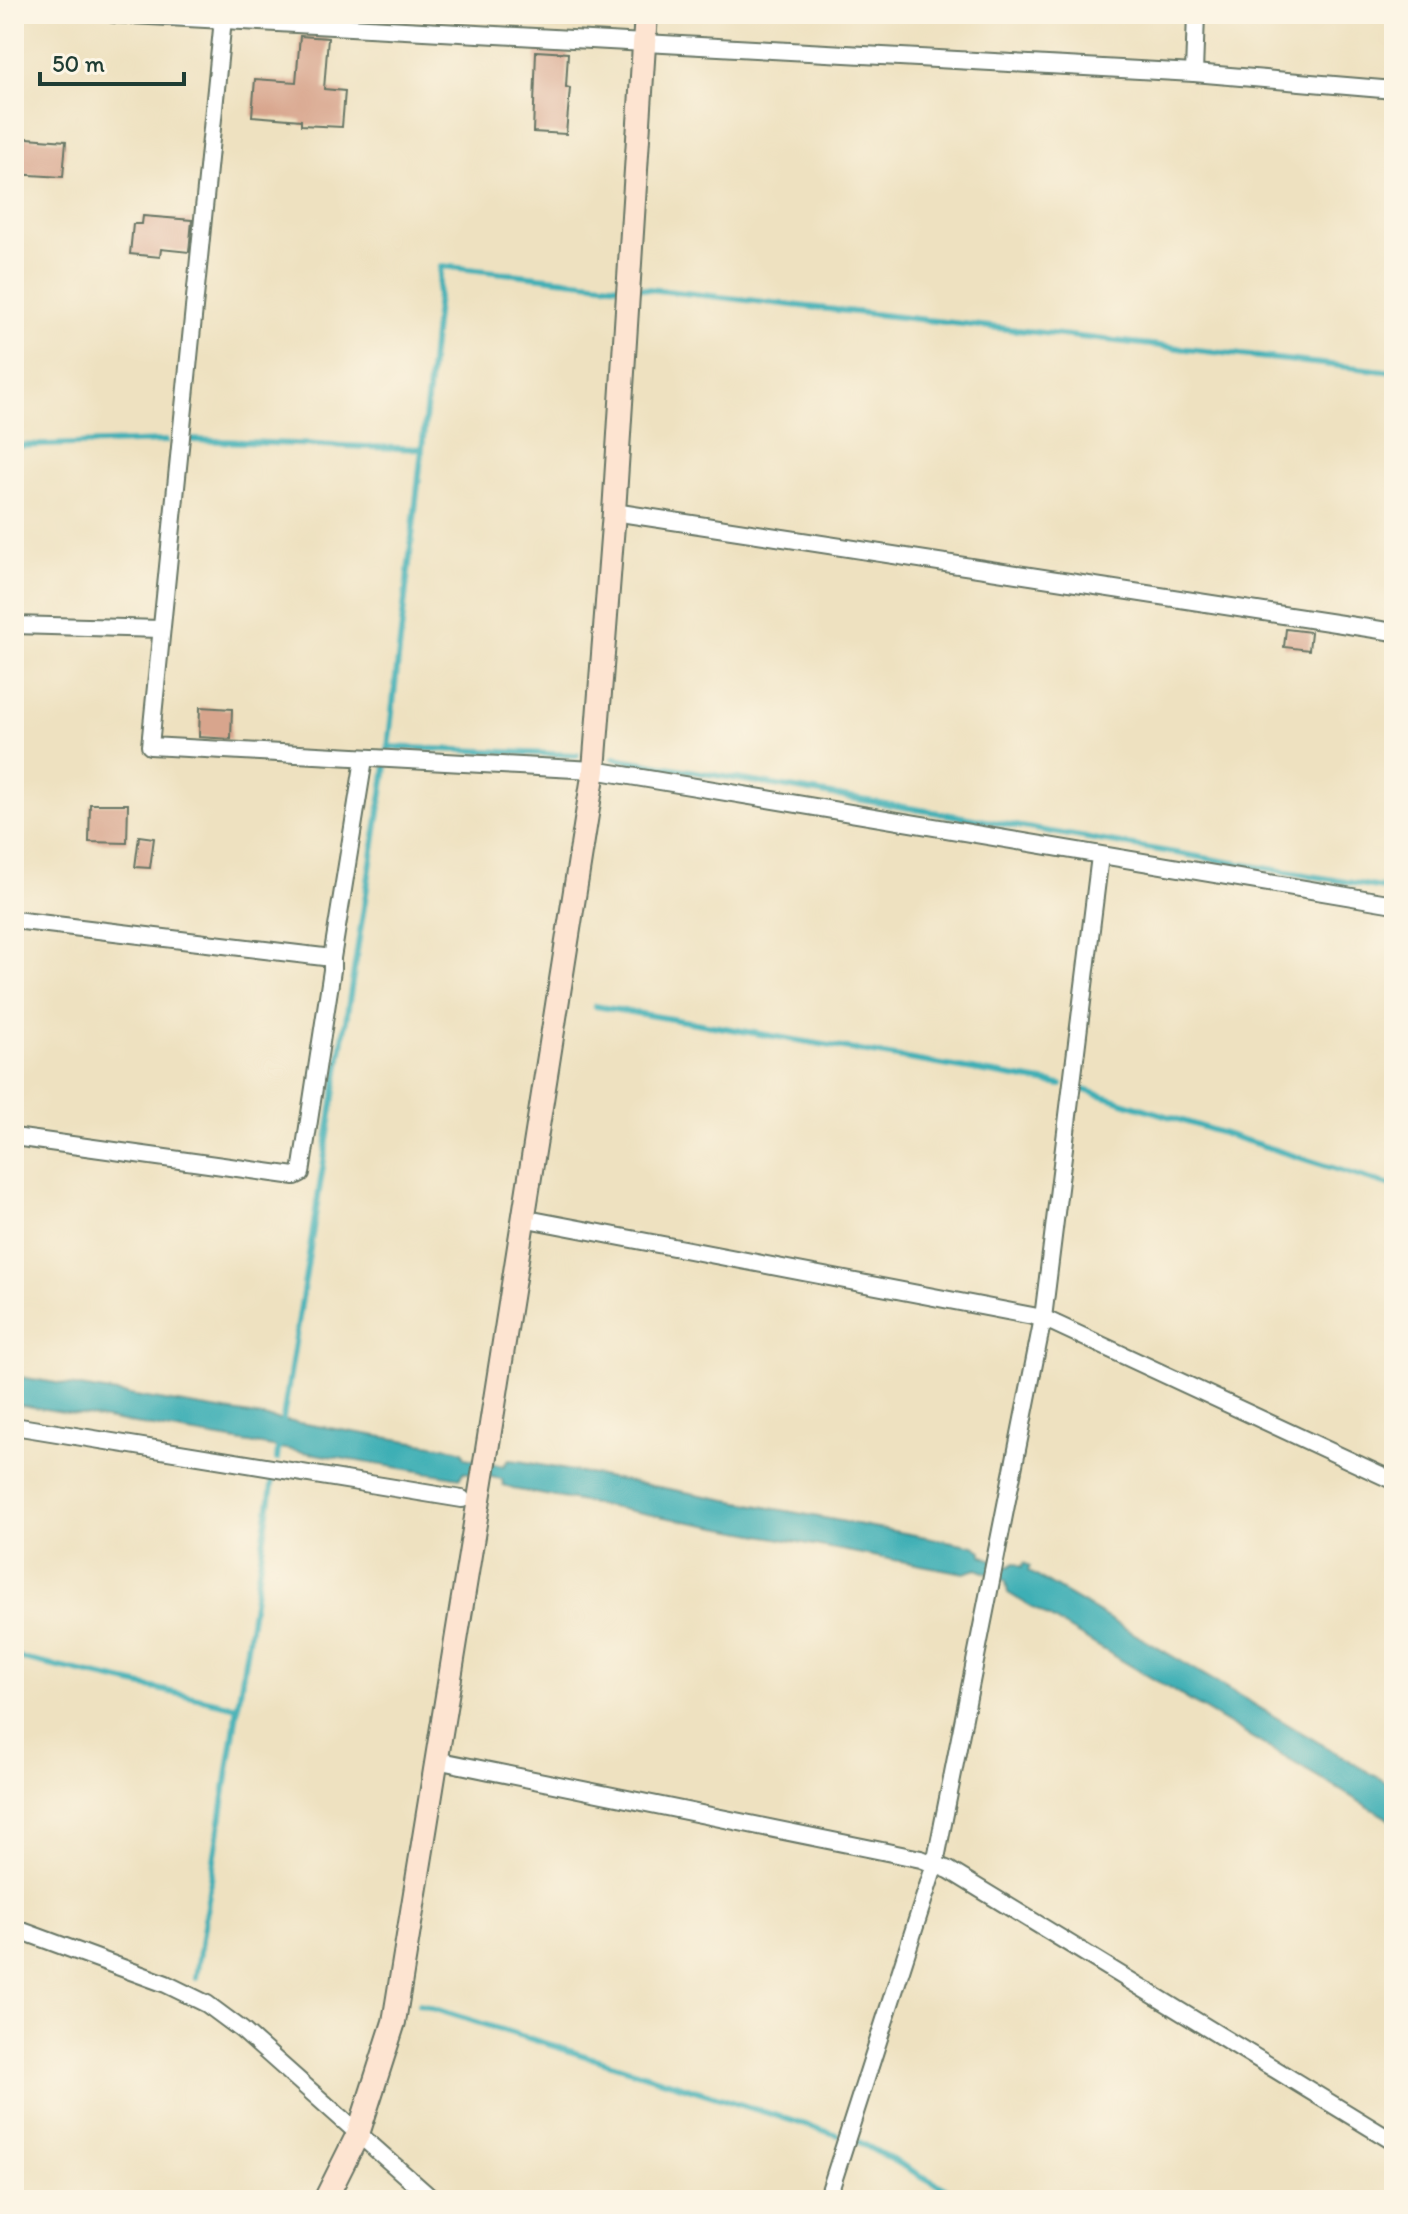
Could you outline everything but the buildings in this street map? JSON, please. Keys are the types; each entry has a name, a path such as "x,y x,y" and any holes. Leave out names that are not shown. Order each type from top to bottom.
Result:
{"street":[{"path":"113,14 1194,73 1394,90"},
{"path":"325,2200 358,2134 394,2022 436,1760 471,1493 487,1450 594,770 646,14"},
{"path":"1194,73 1196,14"},
{"path":"223,19 150,746 594,770 1394,904"},
{"path":"614,512 1394,632"},
{"path":"14,625 161,629"},
{"path":"14,1137 295,1176 301,1173 332,958 380,760"},
{"path":"827,2200 935,1864 1043,1318 1100,856"},
{"path":"14,920 332,958"},
{"path":"522,1218 1043,1318 1394,1481"},
{"path":"14,1426 471,1493"},
{"path":"436,1760 935,1864 1394,2142"},
{"path":"14,1928 166,1984 207,2004 242,2030 433,2200"}],"water":[{"path":"14,1376 457,1449 463,1451 465,1458 503,1466 509,1460 519,1461 974,1546 982,1551 982,1555 1008,1567 1015,1563 1022,1567 1024,1563 1030,1566 1028,1571 1394,1787 1394,1822 1008,1593 1006,1581 977,1569 964,1573 513,1489 503,1485 502,1479 463,1472 460,1478 14,1404"}],"waterway":[{"path":"422,449 441,266 1394,372"},
{"path":"192,440 422,449 385,774 282,1425"},
{"path":"14,446 166,441"},
{"path":"388,747 577,755"},
{"path":"614,758 1394,890"},
{"path":"595,1006 1061,1085"},
{"path":"1081,1089 1394,1187"},
{"path":"277,1459 279,1440"},
{"path":"196,1977 273,1479"},
{"path":"14,1657 238,1707"},
{"path":"419,2004 838,2135"},
{"path":"859,2142 966,2200"}]}
